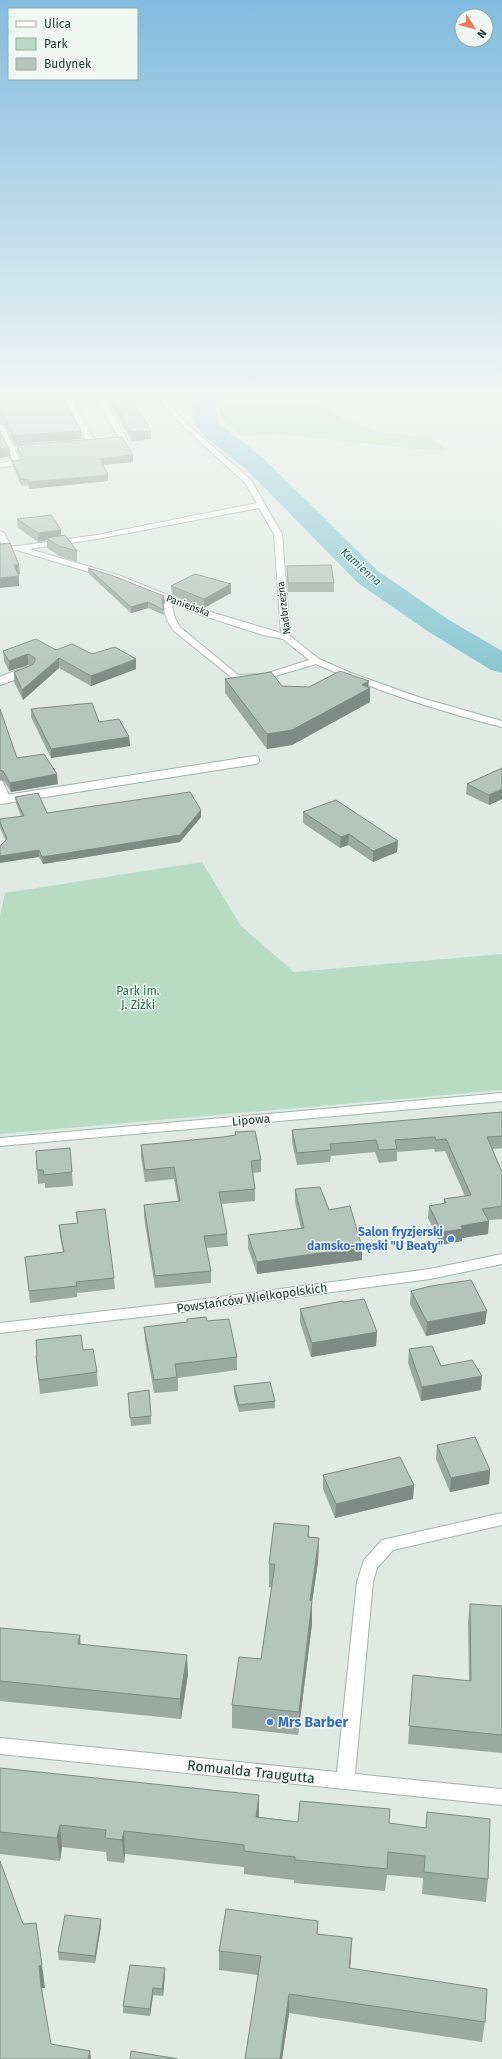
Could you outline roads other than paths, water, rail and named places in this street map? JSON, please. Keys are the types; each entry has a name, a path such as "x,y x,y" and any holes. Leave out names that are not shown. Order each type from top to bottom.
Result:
{"street":[{"name":"Nadbrzeżna","path":"252,489 278,534 286,637 316,661 348,675 415,699 502,724"},
{"path":"0,533 8,549 97,537 260,505"},
{"name":"Panieńska","path":"8,549 115,577 173,601 266,632 286,637"},
{"path":"173,601 168,605 168,612 172,623 186,637 235,677 244,679 258,677 316,661"},
{"name":"Lipowa","path":"0,1142 502,1097"},
{"name":"Powstańców Wielkopolskich","path":"0,1328 167,1309 430,1274 502,1259"},
{"path":"345,1781 365,1582 370,1565 388,1545 502,1519"},
{"name":"Romualda Traugutta","path":"0,1746 502,1797"}],"lane":[{"path":"0,680 30,670"},
{"path":"0,785 3,800 255,760"}],"waterway":[{"name":"Kamienna","path":"280,489 368,577 439,626 502,664"}],"place":[{"name":"Salon fryzjerski damsko-męski \"U Beaty\"","path":"451,1239"},
{"name":"Mrs Barber","path":"270,1722"}],"park label":[{"name":"Park im. J. Ziżki","path":"138,998"}]}
